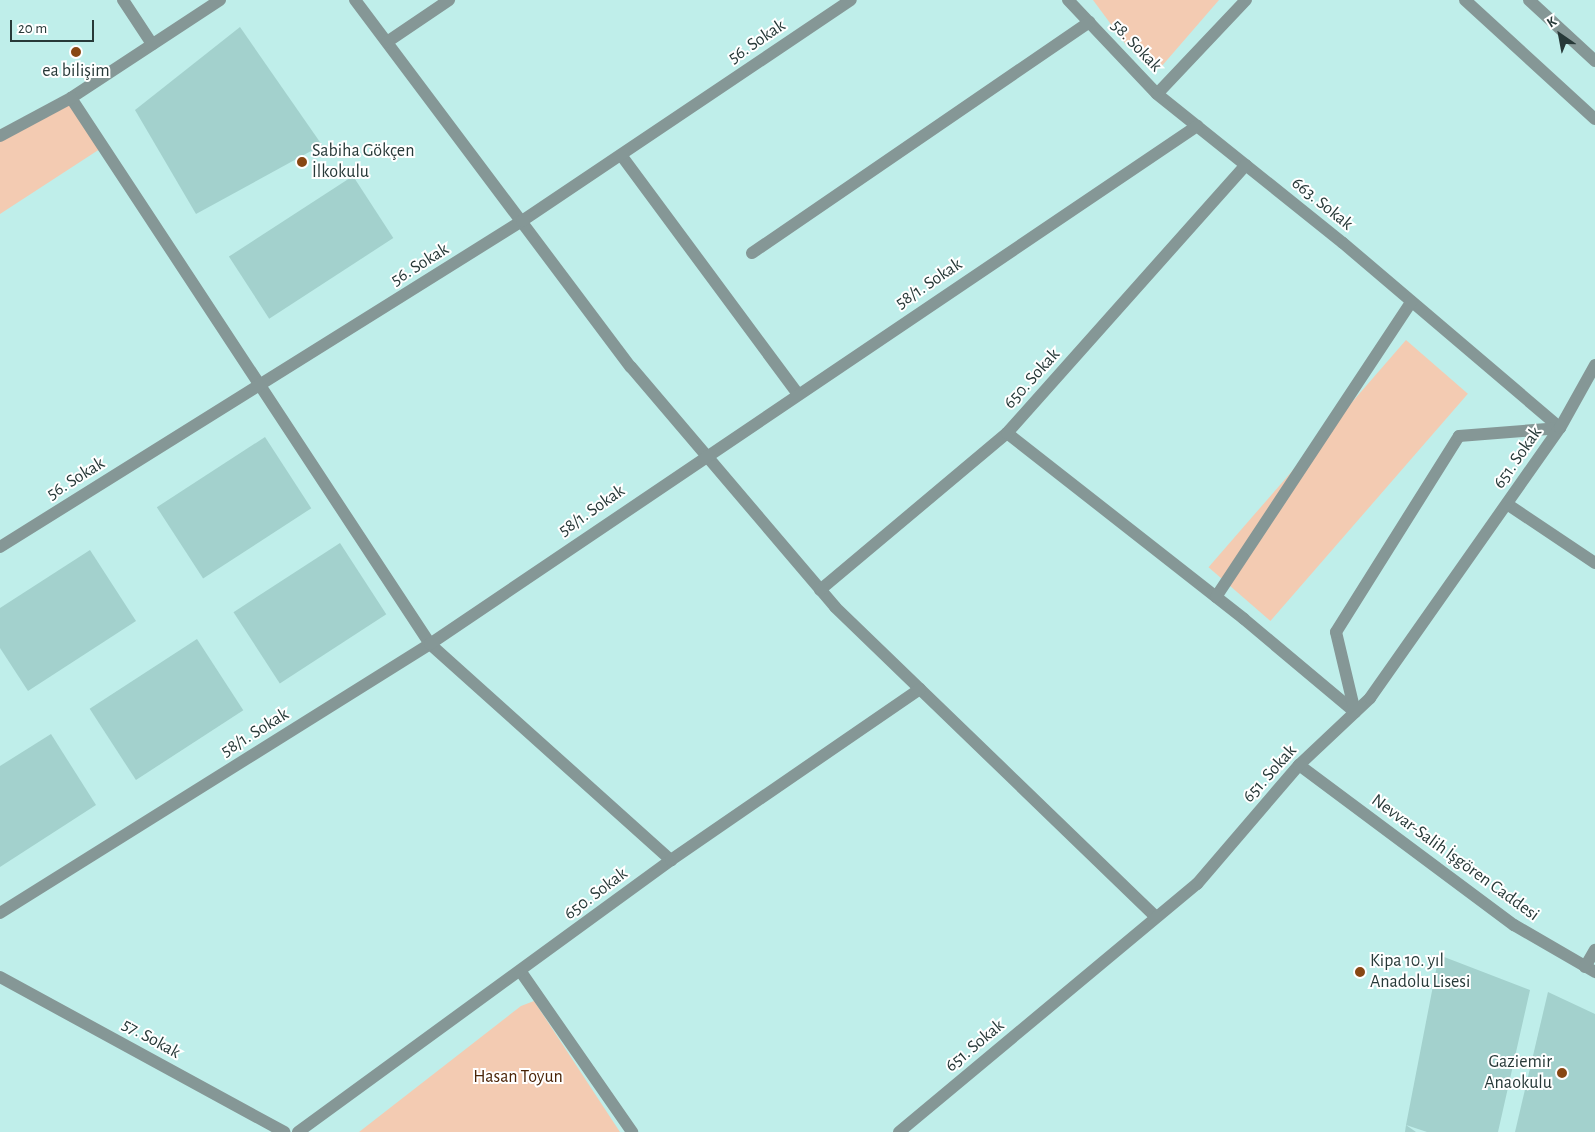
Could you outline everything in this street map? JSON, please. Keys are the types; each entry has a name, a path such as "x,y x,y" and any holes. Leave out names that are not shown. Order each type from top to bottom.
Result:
{"street":[{"path":"123,0 152,44"},
{"path":"0,136 71,98 220,0"},
{"path":"356,0 631,367 820,590 920,690 1156,918"},
{"path":"387,42 449,0"},
{"name":"56. Sokak","path":"0,547 522,222 850,0"},
{"name":"58. Sokak","path":"1068,0 1158,94"},
{"path":"1158,94 1246,0"},
{"path":"1465,0 1595,119"},
{"path":"1529,0 1595,61"},
{"path":"752,253 1089,22"},
{"name":"663. Sokak","path":"1158,94 1411,302 1560,428"},
{"path":"71,98 262,384 430,644 671,860"},
{"name":"58/1. Sokak","path":"0,913 430,644 705,454 1197,126"},
{"path":"621,155 798,393"},
{"name":"650. Sokak","path":"820,590 1008,433 1246,165"},
{"path":"1216,597 1411,302"},
{"name":"651. Sokak","path":"898,1132 1197,884 1299,765 1370,698 1560,428 1594,369"},
{"path":"1355,712 1336,632 1459,436 1560,428"},
{"path":"1008,433 1216,597 1355,712"},
{"path":"1507,504 1595,564"},
{"name":"650. Sokak","path":"298,1132 521,972 671,860 920,690"},
{"name":"Nevvar-Salih İşgören Caddesi","path":"1299,765 1514,925 1590,970"},
{"path":"1590,970 1595,950"},
{"path":"521,972 632,1132"},
{"name":"57. Sokak","path":"0,977 284,1132"}],"green space":[{"path":"1093,0 1219,0 1161,67 1127,46"},
{"path":"71,98 103,147 0,214 0,136"},
{"path":"1406,340 1468,394 1270,621 1209,567"},
{"name":"Hasan Toyun","path":"534,1001 620,1132 359,1132 521,1006"}],"building":[{"path":"240,27 322,145 196,214 135,110"},
{"name":"Sabiha Gökçen İlkokulu","path":"353,176 393,238 269,319 229,257"},
{"path":"265,437 311,508 203,579 157,507"},
{"path":"340,543 386,614 280,683 233,612"},
{"path":"90,550 136,621 28,691 0,648 0,608"},
{"path":"197,639 243,710 136,780 90,709"},
{"path":"51,734 96,805 0,867 0,766"},
{"path":"1439,955 1530,990 1498,1132 1427,1132 1406,1125"},
{"name":"Gaziemir Anaokulu","path":"1548,992 1595,1014 1595,1132 1515,1132"},
{"path":"1406,1125 1416,1132 1405,1132"}],"place":[{"name":"ea bilişim","path":"76,52"},
{"name":"Sabiha Gökçen İlkokulu","path":"302,162"},
{"name":"Kipa 10. yıl Anadolu Lisesi","path":"1360,972"},
{"name":"Gaziemir Anaokulu","path":"1562,1073"}]}
